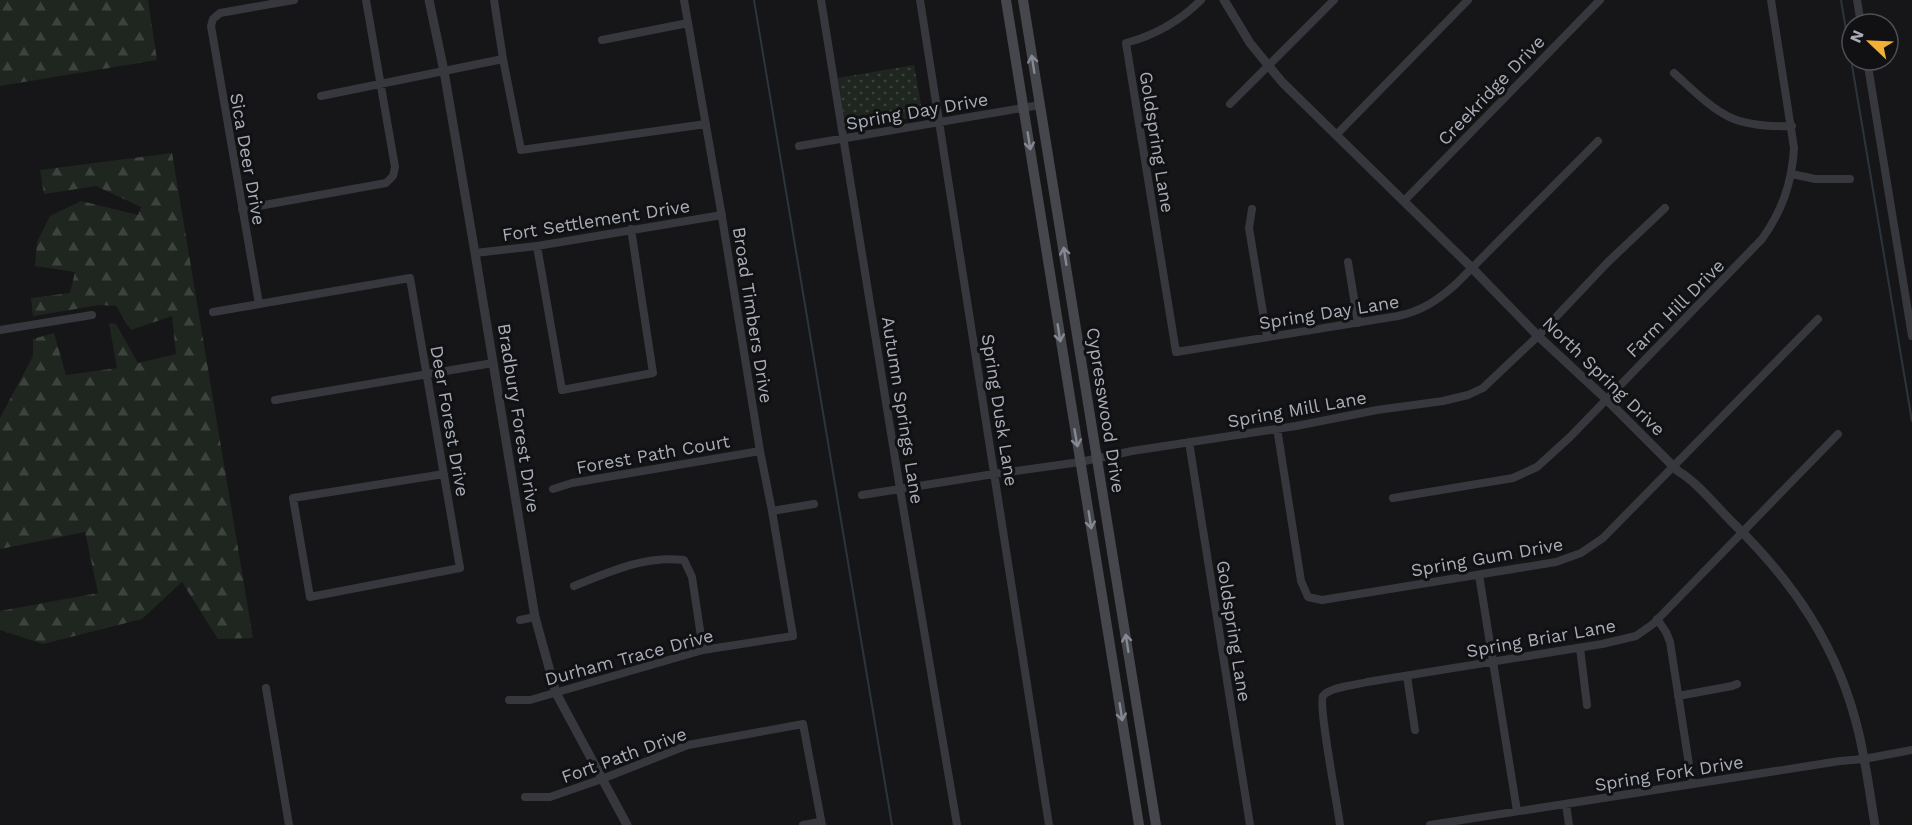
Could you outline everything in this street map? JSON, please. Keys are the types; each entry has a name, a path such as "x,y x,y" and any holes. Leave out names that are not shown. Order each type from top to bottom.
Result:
{"main road":[{"name":"Cypresswood Drive","path":"1006,0 1139,825"},
{"name":"Cypresswood Drive","path":"1023,0 1156,825"},
{"path":"1052,285 1069,282"},
{"path":"1115,672 1131,670"}],"street":[{"name":"Sica Deer Drive","path":"259,304 210,32 213,19 220,13 294,0"},
{"path":"242,209 386,183 393,177 395,167 366,0"},
{"name":"Bradbury Forest Drive","path":"429,0 444,71 535,617 556,693 627,825"},
{"path":"495,0 503,59 521,150 706,124"},
{"name":"Broad Timbers Drive","path":"684,0 793,636"},
{"name":"Autumn Springs Lane","path":"821,0 957,825"},
{"name":"Spring Dusk Lane","path":"921,0 1049,825"},
{"name":"Goldspring Lane","path":"1176,352 1125,43 1153,35 1167,28 1187,14 1201,0"},
{"name":"North Spring Drive","path":"1224,0 1238,26 1268,66 1538,336 1685,475 1787,581 1809,613 1823,639 1848,696 1859,734 1875,825"},
{"path":"1230,104 1334,0"},
{"name":"Creekridge Drive","path":"1404,201 1600,0"},
{"name":"Farm Hill Drive","path":"1393,498 1496,482 1522,475 1537,466 1551,456 1762,239 1779,213 1788,189 1794,148 1771,0"},
{"path":"1336,134 1467,1"},
{"path":"602,40 688,23"},
{"path":"321,96 503,59"},
{"path":"1869,72 1909,299 1912,336"},
{"path":"1674,74 1710,106 1727,117 1754,126 1792,126"},
{"name":"Spring Day Drive","path":"799,146 1040,105"},
{"name":"Spring Day Lane","path":"1176,352 1398,316 1426,307 1439,299 1472,268 1598,141"},
{"path":"1792,174 1815,179 1850,179"},
{"name":"Spring Mill Lane","path":"862,495 1080,462 1468,395 1483,388 1538,336 1608,262 1665,208"},
{"path":"1252,209 1249,228 1267,337"},
{"name":"Fort Settlement Drive","path":"475,253 537,246 722,215"},
{"path":"537,246 562,390 652,373 631,229"},
{"path":"1348,262 1358,323"},
{"name":"Deer Forest Drive","path":"259,304 410,278 427,374 460,568 310,597 293,498 444,474"},
{"path":"213,312 259,304"},
{"path":"0,330 92,315"},
{"name":"Spring Gum Drive","path":"1276,428 1301,581 1308,597 1322,600 1556,562 1581,553 1603,538 1818,319"},
{"path":"275,400 493,363"},
{"name":"Spring Briar Lane","path":"1340,825 1322,700 1324,694 1331,690 1580,648 1636,636 1658,619 1838,434"},
{"name":"Goldspring Lane","path":"1189,442 1250,825"},
{"name":"Forest Path Court","path":"553,489 572,483 760,451"},
{"path":"772,512 814,504"},
{"path":"574,586 627,565 667,558 684,560 692,577 703,650"},
{"path":"1479,575 1516,811"},
{"path":"520,620 535,617"},
{"path":"1658,619 1670,642 1692,784"},
{"name":"Durham Trace Drive","path":"509,700 530,700 703,650 793,636"},
{"path":"1580,648 1587,705"},
{"path":"1407,676 1415,730"},
{"path":"1678,696 1737,684"},
{"path":"266,688 289,825"},
{"name":"Fort Path Drive","path":"525,796 550,797 688,745 803,724 822,825"},
{"name":"Spring Fork Drive","path":"1430,825 1912,750"},
{"path":"1566,804 1569,825"},
{"path":"803,825 820,822 822,825"}],"green space":[{"path":"0,0 148,0 157,60 0,86"},
{"path":"914,65 923,116 846,129 838,78"},
{"path":"172,153 253,638 218,639 182,582 142,619 43,644 0,630 0,611 98,593 85,532 0,549 0,418 33,356 33,339 54,333 66,375 117,368 109,323 116,324 138,363 176,354 172,316 131,330 116,306 100,305 33,316 31,298 70,293 75,272 35,266 37,242 50,216 81,201 138,215 141,207 96,186 44,194 40,170"}],"waterway":[{"path":"754,0 892,825"},
{"path":"1841,0 1912,421"}]}
